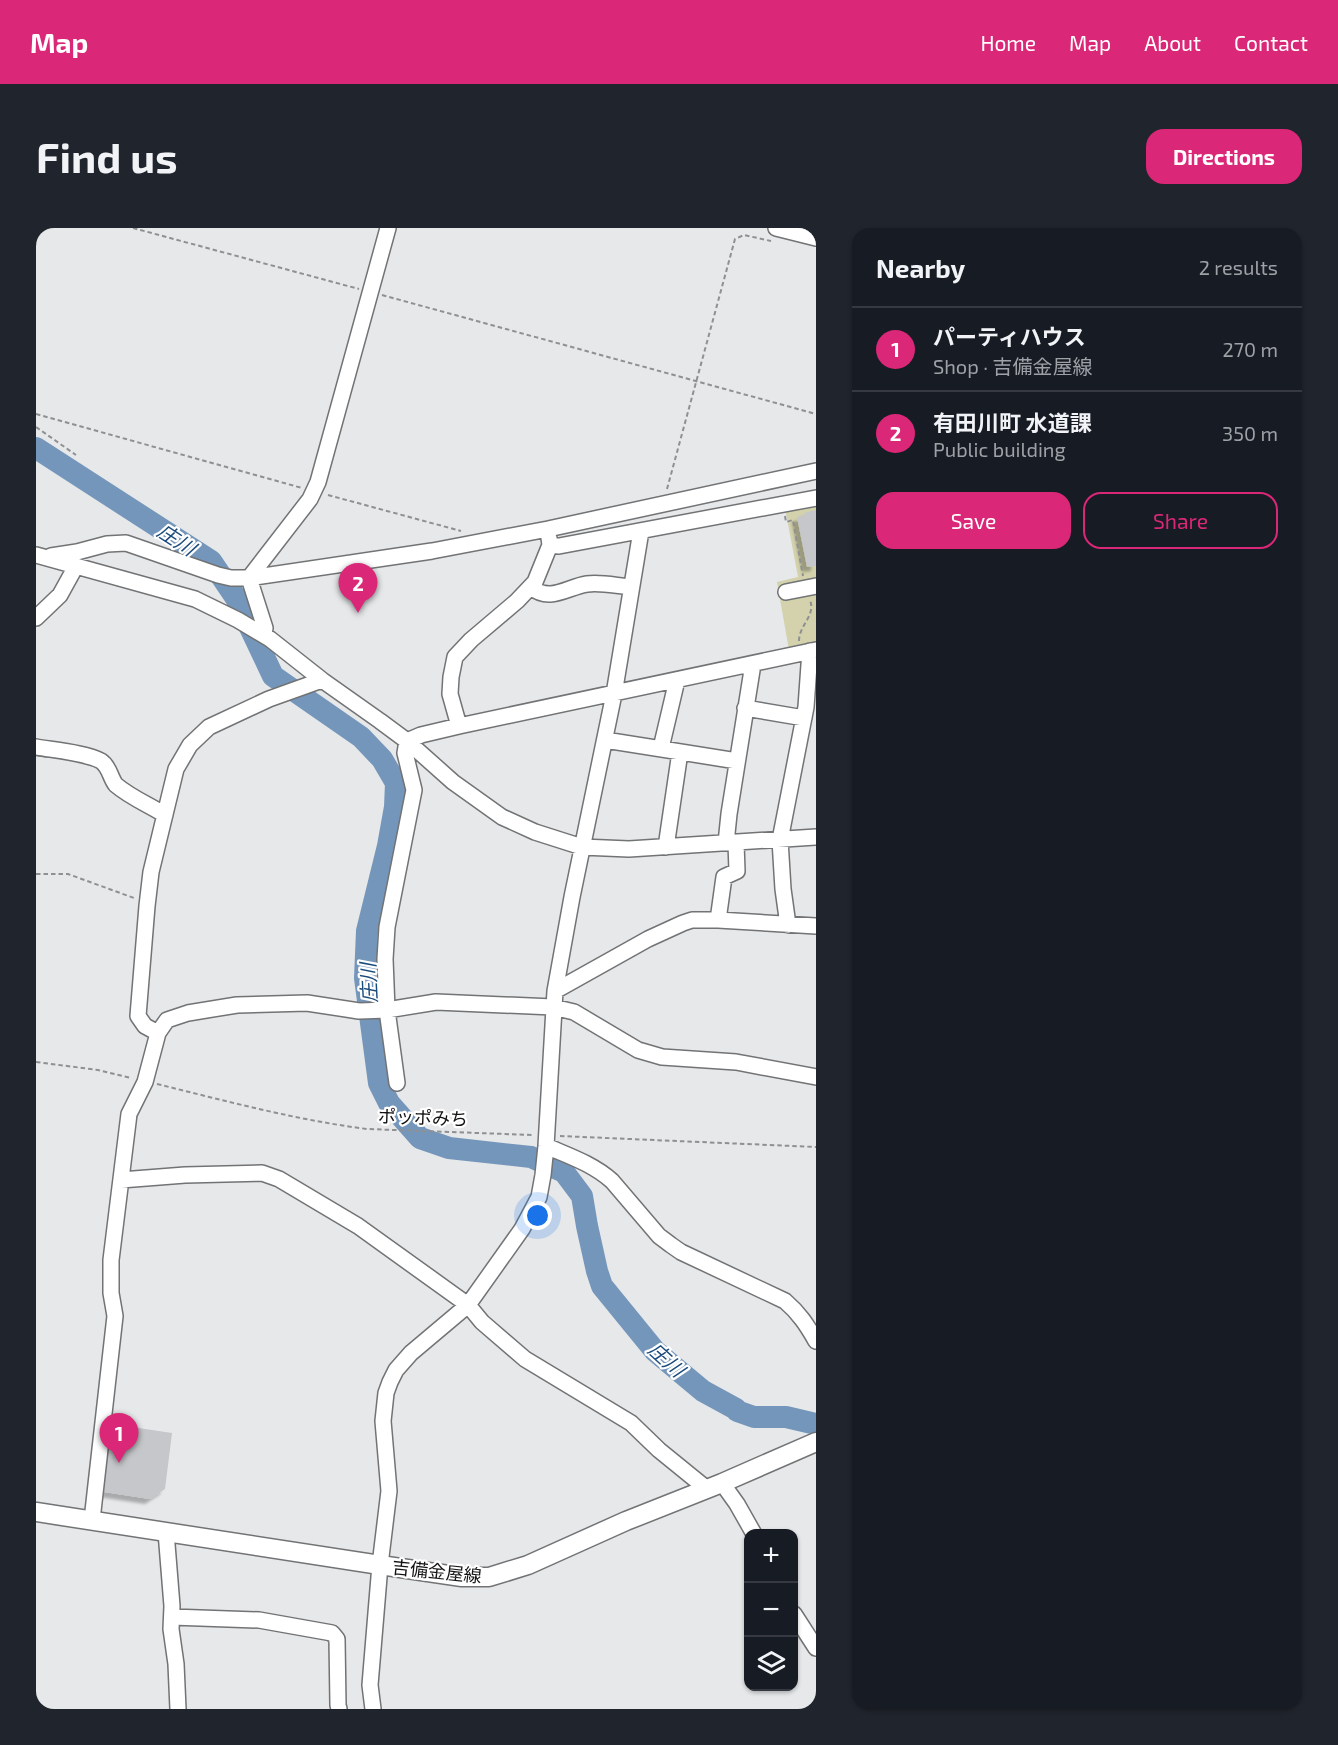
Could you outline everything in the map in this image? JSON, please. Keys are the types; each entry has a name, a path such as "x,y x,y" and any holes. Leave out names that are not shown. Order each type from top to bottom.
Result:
{"main road":[{"name":"吉備金屋線","path":"36,1512 462,1577 489,1577 528,1565 626,1521 715,1486 816,1442"}],"street":[{"path":"249,578 310,499 318,482 388,228"},
{"path":"778,236 816,238"},
{"path":"38,556 67,554 107,544 126,543 218,575 249,578 477,543 816,471"},
{"path":"550,545 559,546 816,498"},
{"path":"459,726 450,694 455,657 471,640 531,588 550,545 548,529"},
{"path":"373,1709 370,1685 389,1491 383,1421 386,1393 396,1370 411,1353 468,1305 522,1229 534,1208 541,1186 555,992 614,694 641,531"},
{"path":"38,556 195,599 238,620 264,636 407,741 453,782 502,817 535,832 582,847 629,849 816,837"},
{"path":"36,618 60,595 76,566"},
{"path":"249,578 265,628 264,636"},
{"path":"531,588 549,594 588,584 631,587"},
{"path":"786,591 809,587"},
{"path":"407,741 421,735 459,726 809,652 804,718 780,840 788,925"},
{"path":"718,920 724,877 736,871 729,814 753,663"},
{"path":"158,1033 145,1026 138,1016 151,872 176,769 190,745 209,727 269,699 322,680"},
{"path":"661,748 677,680"},
{"path":"746,708 804,718"},
{"path":"605,740 736,761"},
{"path":"397,1083 387,1010 385,959 387,927 414,790 405,753 407,741"},
{"path":"36,747 75,754 101,762 108,768 118,786 165,815"},
{"path":"666,847 680,752"},
{"path":"555,992 674,926 692,920 816,926"},
{"path":"92,1520 115,1316 111,1293 111,1260 129,1114 145,1082 158,1033 167,1020 188,1013 237,1005 307,1003 359,1011 387,1010 436,1002 554,1007 574,1012 650,1055 736,1062 816,1077"},
{"path":"546,1141 603,1173 659,1236 676,1249 785,1301 798,1311 816,1341"},
{"path":"121,1180 185,1175 262,1173 279,1179 358,1226 468,1305 482,1322 525,1359 632,1424 659,1450 715,1486 737,1504 752,1529"},
{"path":"166,1532 178,1709"},
{"path":"172,1617 259,1620 332,1633 337,1639 339,1709"},
{"path":"798,1620 816,1648"}],"path":[{"path":"133,228 816,414"},
{"path":"666,503 667,488 735,238 744,235 778,236"},
{"path":"36,414 475,535 477,543"},
{"path":"36,427 76,455"},
{"path":"782,504 786,522 793,520 813,608 799,636 809,652"},
{"path":"36,874 68,874 147,902"},
{"name":"ポッポみち","path":"36,1062 98,1070 321,1122 367,1129 439,1131 546,1141 816,1147"}],"green space":[{"path":"816,501 816,644 789,650 777,582 798,577 785,508"}],"building":[{"path":"816,510 816,566 807,567 797,517"},
{"path":"105,1423 172,1433 165,1489 150,1499 98,1491"}],"waterway":[{"name":"庄川","path":"36,448 211,561 236,598 273,676 361,737 382,759 396,783 395,807 388,846 367,931 365,978 379,1083 389,1103 420,1138 449,1148 531,1157 564,1172 582,1196 602,1286 655,1351 703,1391 737,1411 754,1417 786,1417 816,1424"}],"place":[{"name":"有田川町 水道課","path":"358,613"},
{"name":"パーティハウス","path":"119,1463"}]}
